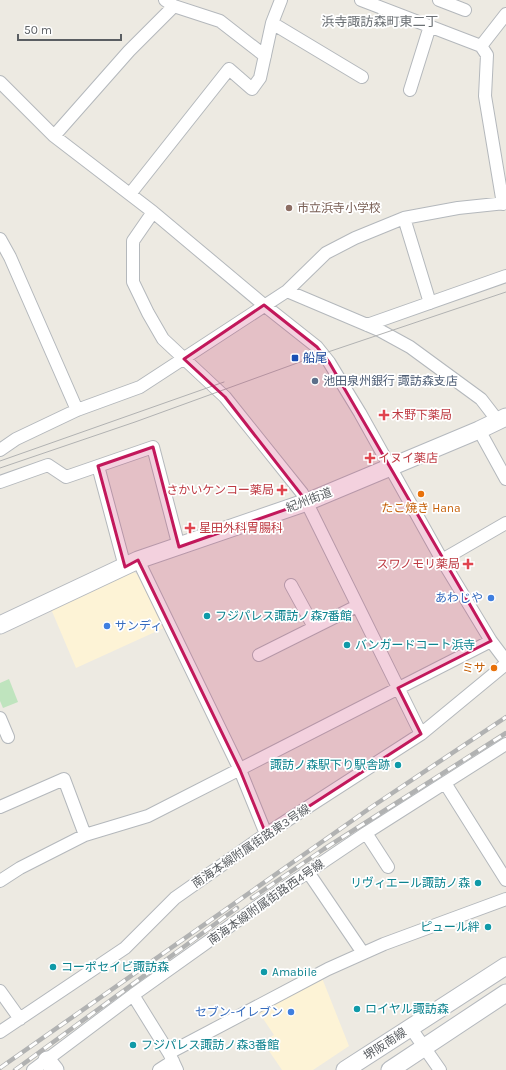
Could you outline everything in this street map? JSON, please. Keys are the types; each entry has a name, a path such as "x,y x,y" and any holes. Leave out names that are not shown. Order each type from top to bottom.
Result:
{"street":[{"path":"130,194 229,69 252,89 260,78 272,23 281,0"},
{"path":"439,0 465,10"},
{"path":"0,450 16,438 77,410 140,387 287,291 326,253 355,238 404,218 458,208 504,203 484,96 487,55 481,46 366,1"},
{"path":"54,136 169,3 220,21 265,56"},
{"path":"481,46 506,14"},
{"path":"272,23 362,77"},
{"path":"410,90 430,26"},
{"path":"1,85 54,136 153,212 264,306 317,347 360,413 442,560 506,661"},
{"path":"153,212 133,241 133,282 163,339 225,398 302,493 356,606 421,734"},
{"path":"404,218 430,303"},
{"path":"0,239 10,257 77,410"},
{"path":"367,325 506,276"},
{"path":"287,291 367,325 410,347 446,371 481,399 502,419"},
{"name":"紀州街道","path":"0,625 132,564 307,502 502,419"},
{"path":"479,430 506,479"},
{"path":"0,482 48,465 66,477 153,447 179,547"},
{"path":"98,466 132,564 240,770 266,834"},
{"path":"442,560 506,523"},
{"path":"291,585 314,627"},
{"path":"259,655 356,606"},
{"path":"0,881 20,868 85,835 148,816 492,641"},
{"name":"南海本線附属街路東3号線","path":"0,1032 125,948 175,898 266,834 421,734 506,664"},
{"path":"0,718 8,737"},
{"name":"南海本線附属街路西4号線","path":"33,1070 51,1065 133,995 308,872 366,833 506,744"},
{"path":"0,806 64,779 85,835"},
{"path":"445,783 506,880"},
{"path":"366,833 388,867"},
{"path":"308,872 363,954"},
{"path":"159,1070 328,969 506,898"},
{"name":"堺阪南線","path":"345,1070 506,966"},
{"path":"0,991 20,1019"},
{"name":"堺阪南線","path":"390,1070 506,993"},
{"path":"133,995 173,1061"},
{"path":"410,1028 440,1070"}],"highlighted area":[{"path":"264,305 317,347 329,362 491,641 398,688 421,734 266,834 240,770 138,560 125,567 98,466 153,447 179,547 307,502 225,397 184,359"}],"shaded area":[{"path":"132,571 140,576 166,627 76,668 51,609"},
{"path":"322,978 349,1046 313,1070 282,1070 263,1042 274,1035 258,1011"}],"green space":[{"path":"9,679 18,702 3,708 0,701 0,683"}],"tram line":[{"path":"0,468 135,422 322,354 506,292"},
{"path":"0,461 224,382"}],"railway":[{"path":"0,1068 373,806 506,717"},
{"path":"252,898 324,849 506,733"},
{"path":"15,1070 237,908"}],"place":[{"name":"市立浜寺小学校","path":"289,208"},
{"name":"船尾","path":"295,358"},
{"name":"池田泉州銀行 諏訪森支店","path":"315,381"},
{"name":"木野下薬局","path":"384,415"},
{"name":"イヌイ薬店","path":"370,458"},
{"name":"さかいケンコー薬局","path":"282,490"},
{"name":"たこ焼き Hana","path":"421,494"},
{"name":"星田外科胃腸科","path":"190,528"},
{"name":"スワノモリ薬局","path":"468,564"},
{"name":"あわじや","path":"491,598"},
{"name":"フジパレス諏訪ノ森7番館","path":"207,616"},
{"name":"サンディ","path":"107,626"},
{"name":"バンガードコート浜寺","path":"347,645"},
{"name":"ミサ","path":"494,668"},
{"name":"諏訪ノ森駅下り駅舎跡","path":"398,765"},
{"name":"リヴィエール諏訪ノ森","path":"478,883"},
{"name":"ピュール絆","path":"488,927"},
{"name":"コーポセイビ諏訪森","path":"53,967"},
{"name":"Amabile","path":"264,972"},
{"name":"ロイヤル諏訪森","path":"357,1009"},
{"name":"セブン-イレブン","path":"291,1012"},
{"name":"フジパレス諏訪ノ森3番館","path":"133,1045"}],"district":[{"name":"浜寺諏訪森町東二丁","path":"380,21"}]}
